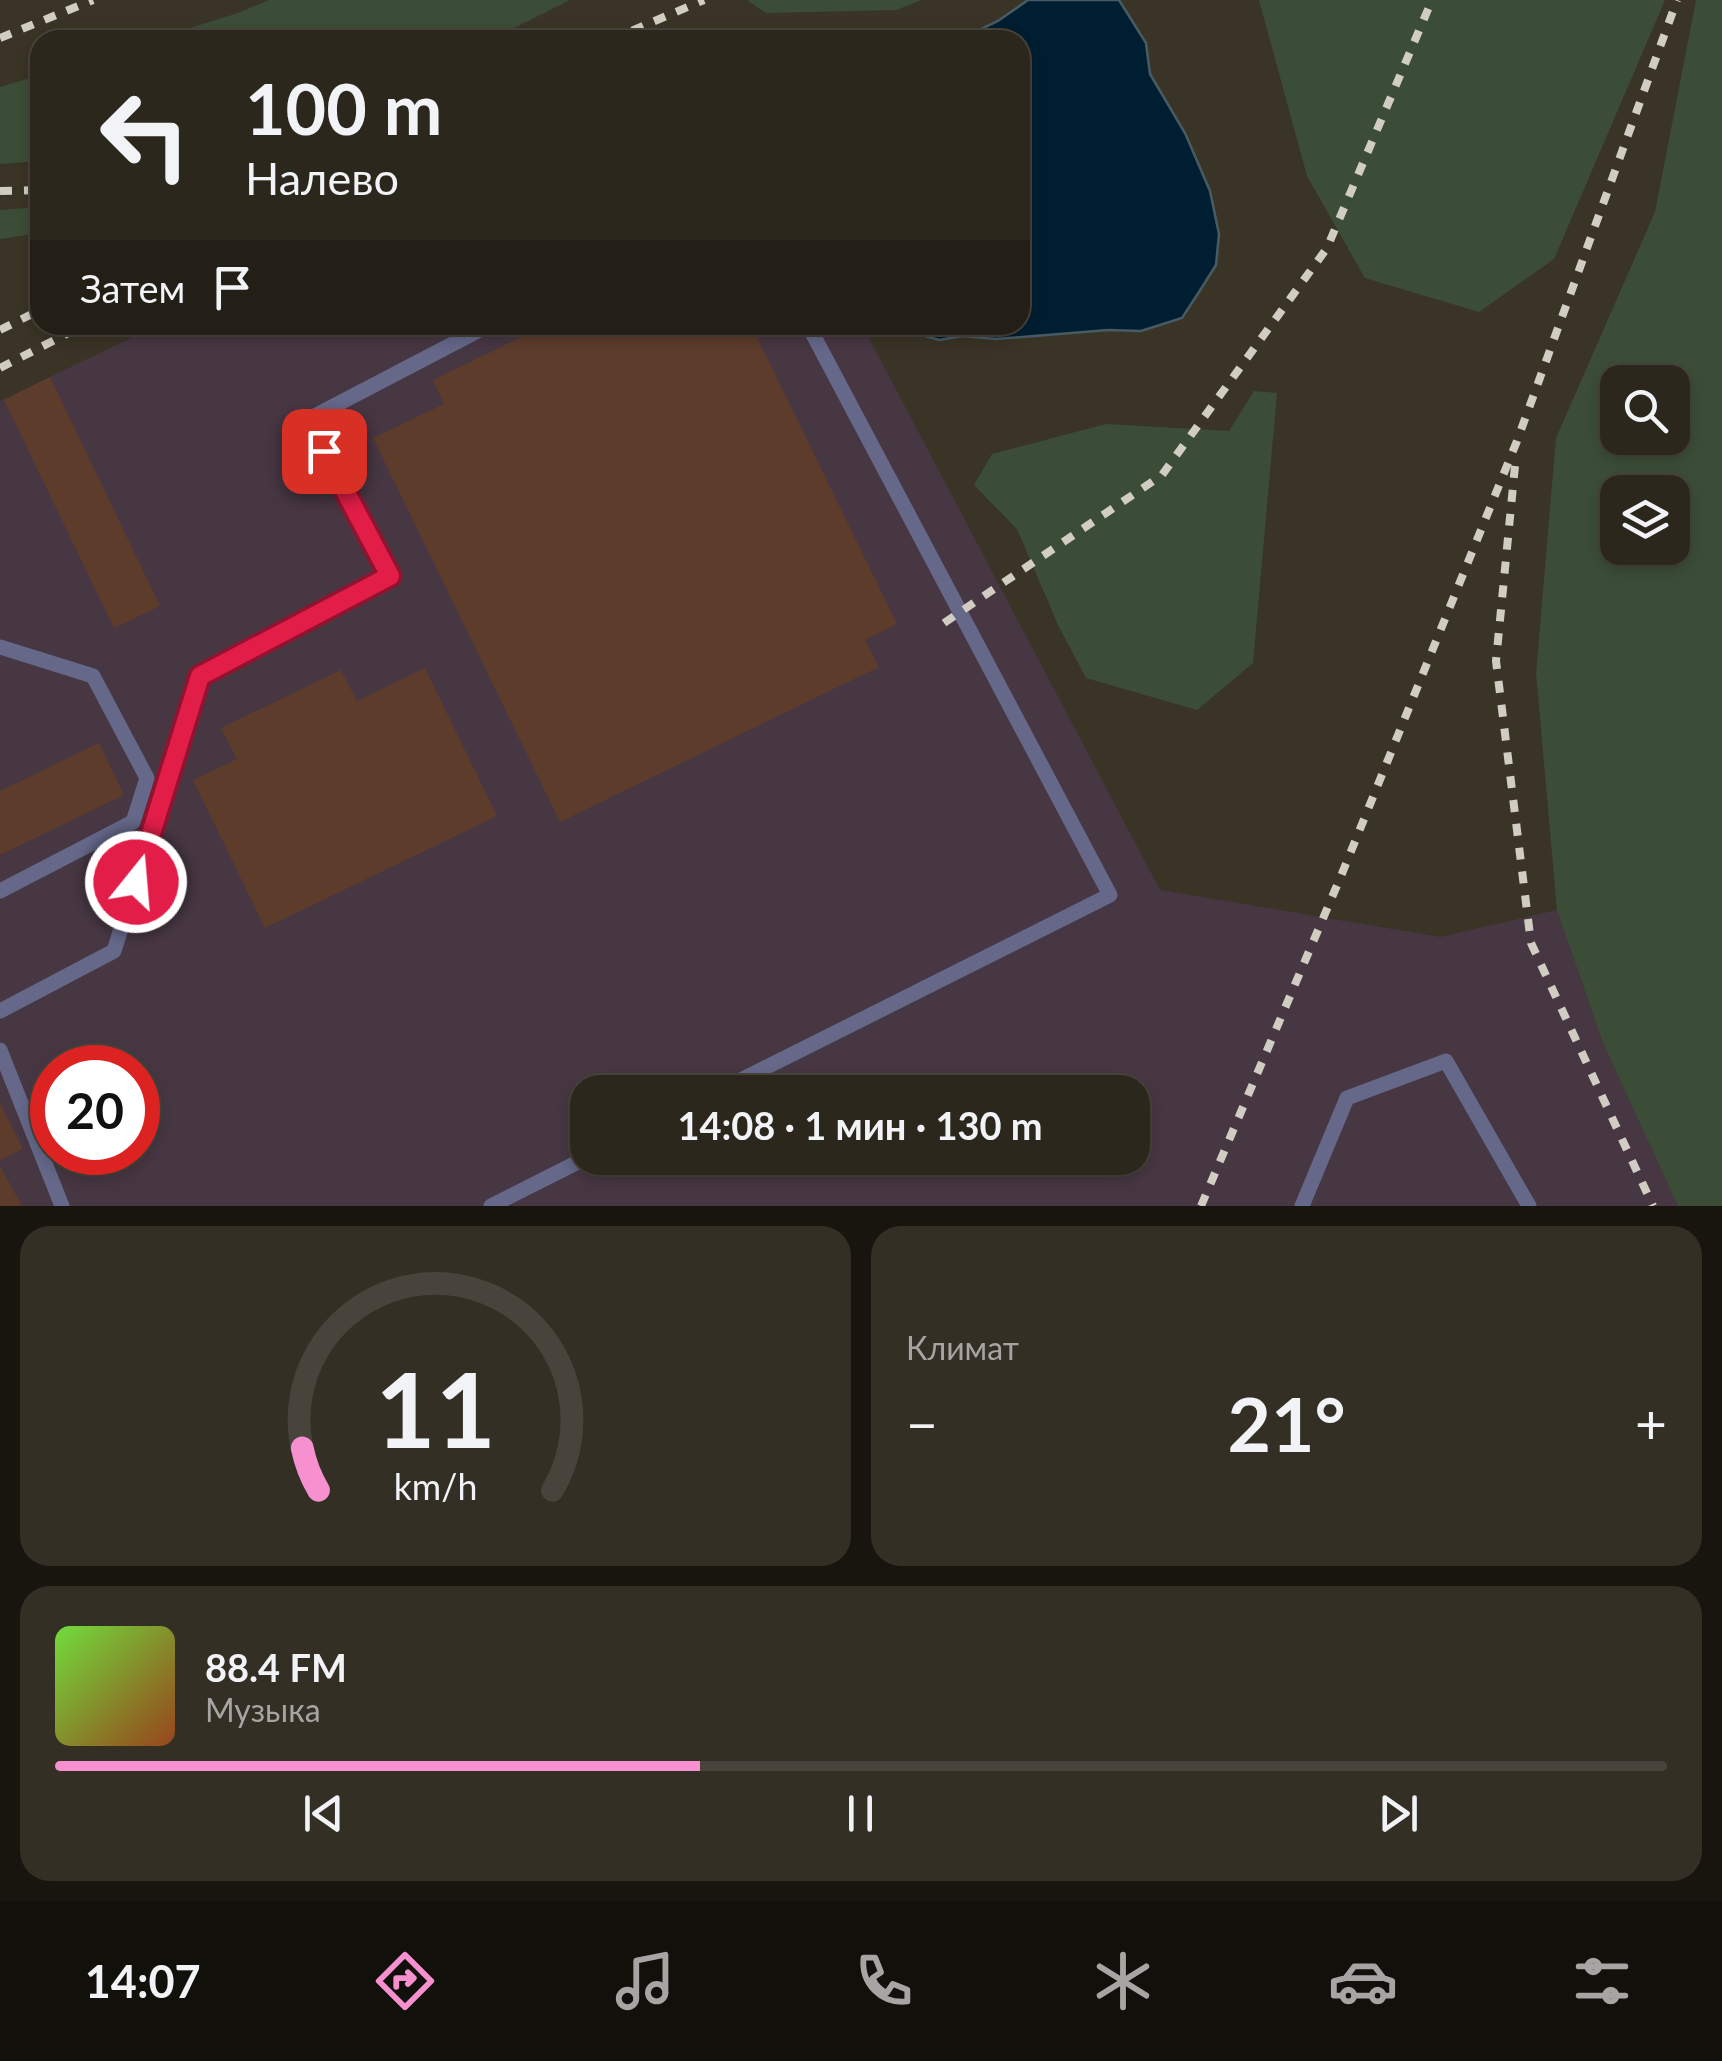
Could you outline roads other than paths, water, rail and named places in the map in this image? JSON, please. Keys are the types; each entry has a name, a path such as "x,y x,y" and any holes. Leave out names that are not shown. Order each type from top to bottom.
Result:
{"lane":[{"path":"0,1011 114,951 200,676 390,576 308,420 470,335"},
{"path":"750,1075 1110,895 813,335"},
{"path":"0,647 92,676 147,778 133,822 0,892"},
{"path":"0,1050 62,1206"},
{"path":"1302,1206 1347,1098 1446,1062 1529,1206"},
{"path":"490,1206 570,1166"}],"water":[{"path":"1028,0 1119,0 1146,43 1150,74 1185,133 1210,191 1219,234 1216,265 1182,318 1141,331 996,339 963,336 939,340 922,335 1030,335 1030,30 979,30"}],"railway":[{"path":"0,38 93,0"},
{"path":"634,30 704,0"},
{"path":"944,623 1162,475 1327,248 1432,0"},
{"path":"1201,1206 1341,876 1517,441 1677,0"},
{"path":"0,191 30,190"},
{"path":"0,330 30,315"},
{"path":"0,368 64,335"},
{"path":"1515,466 1496,661 1531,943 1653,1206"}]}
